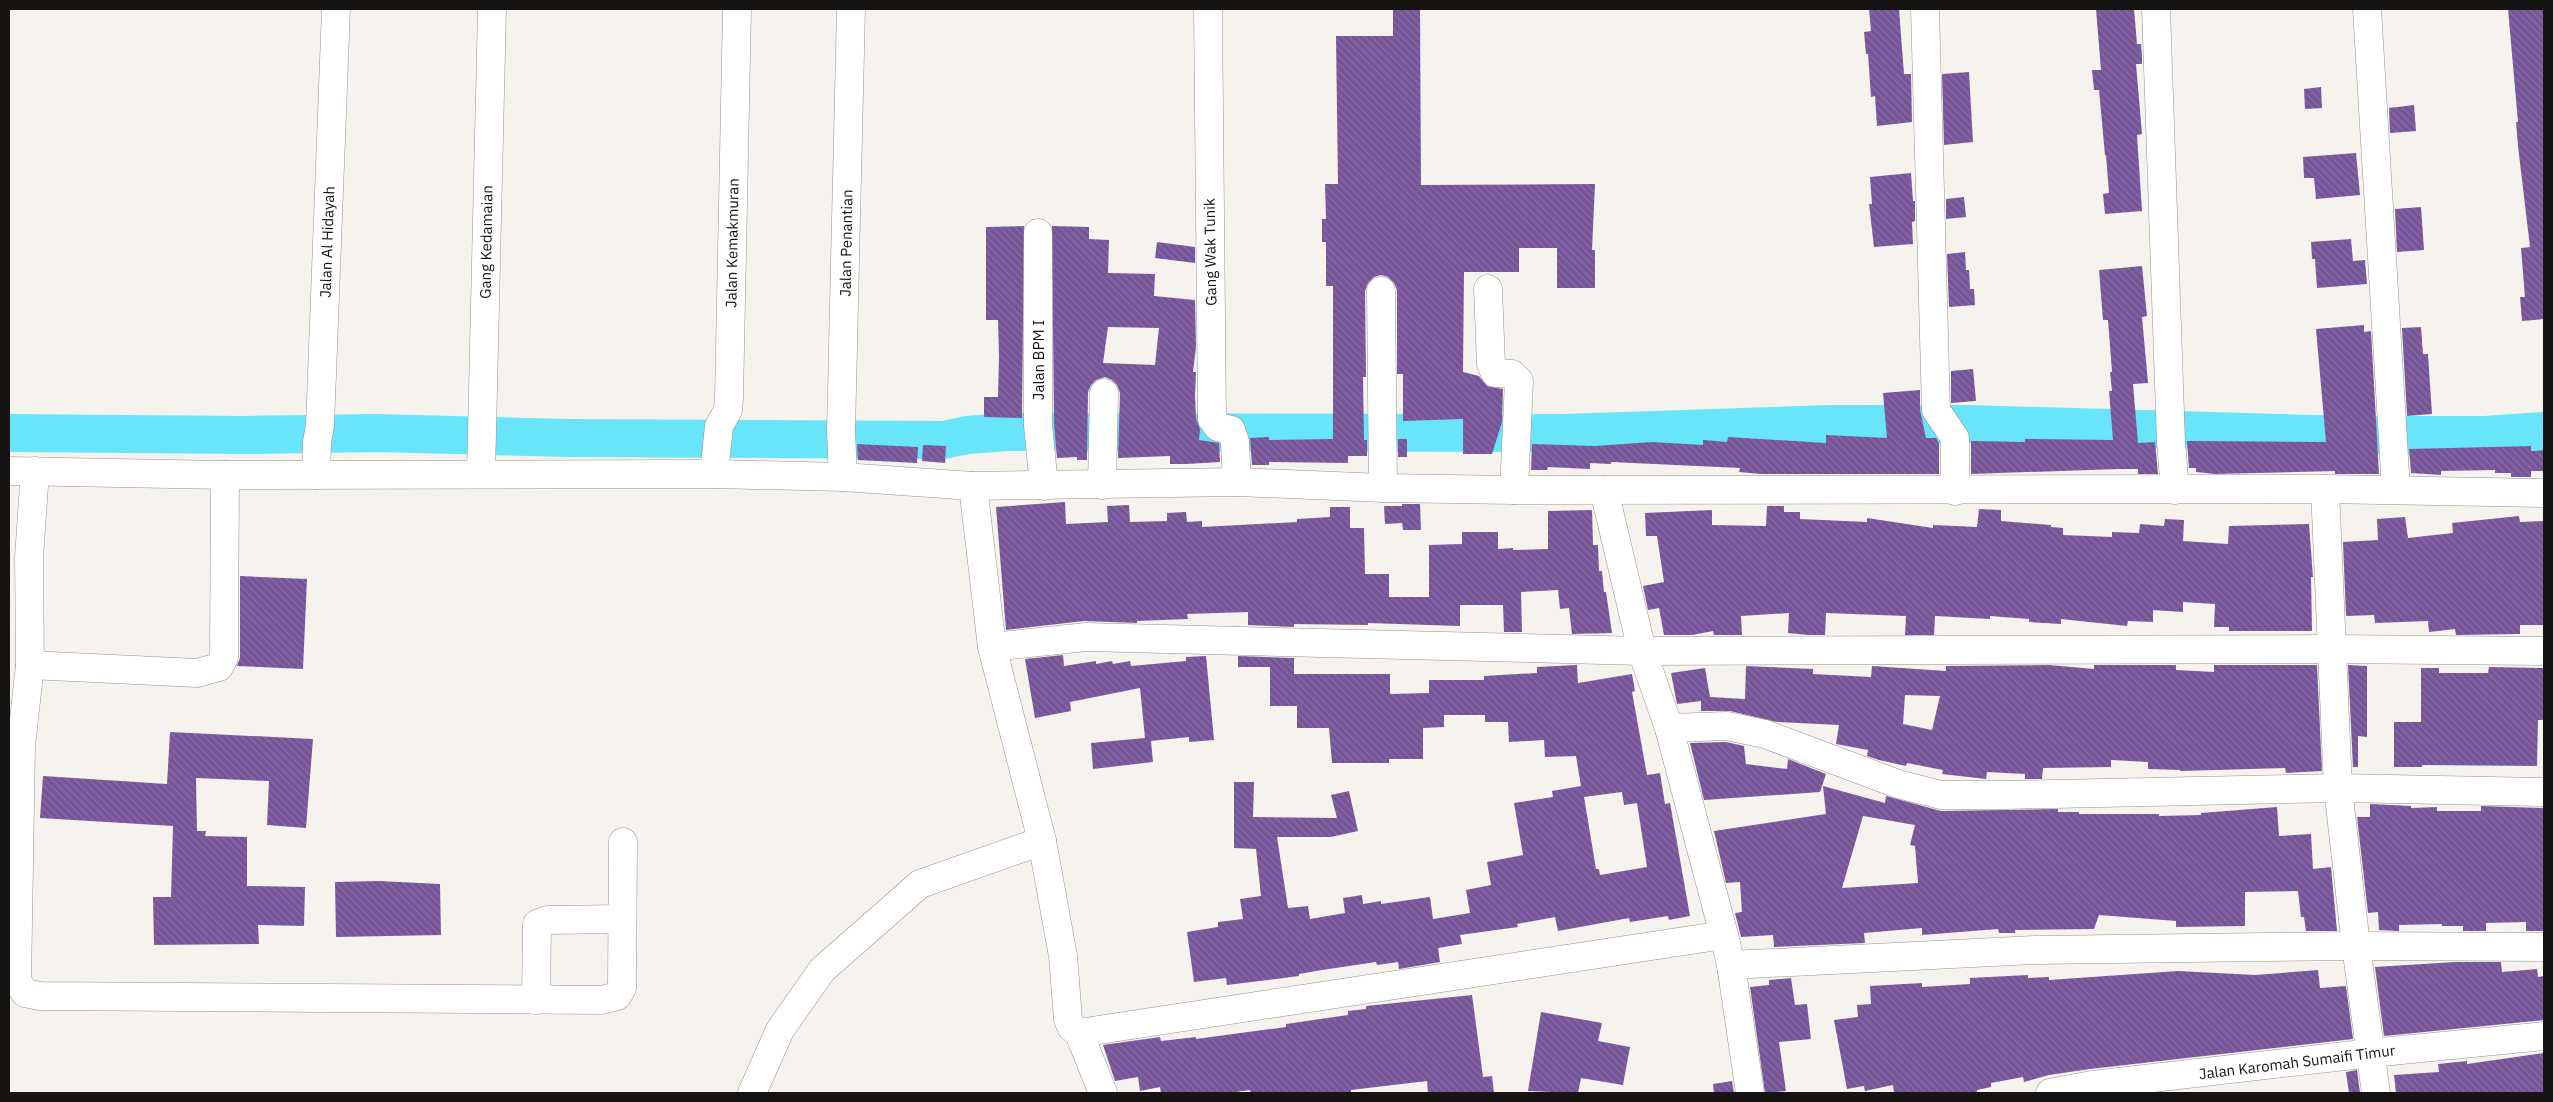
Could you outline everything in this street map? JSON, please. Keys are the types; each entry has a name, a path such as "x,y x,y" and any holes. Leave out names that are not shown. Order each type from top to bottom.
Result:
{"street":[{"name":"Jalan Al Hidayah","path":"316,475 336,9"},
{"name":"Gang Kedamaian","path":"481,474 492,9"},
{"name":"Jalan Kemakmuran","path":"714,474 717,436 728,410 729,398 737,9"},
{"name":"Jalan Penantian","path":"843,477 841,438 851,9"},
{"name":"Gang Wak Tunik","path":"1208,9 1212,419 1218,427 1233,436 1237,482"},
{"path":"1924,9 1936,410 1949,429 1955,490"},
{"path":"2156,9 2171,429 2175,490"},
{"path":"2367,9 2396,490"},
{"name":"Jalan BPM I","path":"1038,233 1039,433 1044,486"},
{"path":"1488,289 1491,364 1495,373 1512,374 1519,381 1514,490"},
{"path":"1381,291 1383,488"},
{"path":"1102,485 1104,393"},
{"path":"623,842 622,988 617,996 602,1000 40,996 25,993 17,981 15,746 30,665 19,557 27,482 224,487 316,475 714,474 843,477 973,486 1237,482 1383,488 1514,490 2325,489 2544,493"},
{"path":"973,486 992,647 1042,841 1063,956 1068,1019 1071,1027 1079,1033 1103,1093"},
{"path":"30,665 197,673 219,667 224,658 224,487"},
{"path":"2325,489 2338,788 2356,946 2376,1093"},
{"path":"1604,490 1642,651 1669,728 1724,934 1731,965 1750,1093"},
{"path":"992,647 1086,637 1642,651 2332,649 2544,651"},
{"path":"1669,728 1727,726 1765,734 1898,784 1942,795 2338,788 2544,792"},
{"path":"752,1093 780,1030 822,970 920,884 1042,841"},
{"path":"536,1000 537,924 548,920 622,919"},
{"path":"1079,1033 1724,934"},
{"path":"1731,965 2035,950 2356,946 2544,947"},
{"name":"Jalan Karomah Sumaifi Timur","path":"2050,1093 2092,1085 2371,1052 2544,1036"}],"building":[{"path":"1393,9 1420,9 1421,185 1595,184 1592,250 1595,250 1595,288 1557,288 1557,248 1519,248 1519,272 1464,272 1463,372 1479,376 1487,386 1503,389 1502,422 1492,454 1463,454 1463,419 1403,421 1403,374 1397,374 1397,290 1394,283 1388,277 1381,275 1374,277 1368,283 1365,291 1366,377 1363,377 1364,440 1367,440 1367,456 1348,456 1348,463 1269,462 1269,465 1252,465 1250,438 1269,437 1269,440 1333,439 1333,286 1326,286 1326,242 1322,242 1322,219 1326,219 1325,184 1338,184 1336,36 1393,36"},
{"path":"1869,9 1899,9 1904,74 1911,74 1912,122 1877,126 1875,96 1871,97 1868,54 1866,54 1864,32 1871,31"},
{"path":"2096,9 2134,9 2137,44 2141,44 2142,56 2142,64 2136,64 2142,134 2137,135 2142,211 2105,214 2103,194 2109,193 2106,155 2099,90 2094,90 2092,70 2101,70"},
{"path":"2508,9 2544,9 2544,319 2522,321 2520,297 2525,297 2521,248 2530,247 2518,146 2516,122 2518,122"},
{"path":"1969,72 1973,142 1944,145 1942,74"},
{"path":"2321,87 2322,108 2305,109 2304,89"},
{"path":"2414,105 2416,131 2390,133 2389,108"},
{"path":"2356,153 2360,195 2316,199 2314,178 2304,178 2303,157"},
{"path":"1911,173 1913,201 1915,201 1915,221 1912,222 1913,244 1874,247 1869,204 1872,204 1870,177"},
{"path":"1964,197 1966,217 1946,219 1946,199"},
{"path":"2421,207 2424,250 2397,252 2395,209"},
{"path":"1024,226 1022,418 984,417 984,397 998,397 999,356 998,320 986,320 986,227"},
{"path":"1052,226 1089,227 1089,239 1109,240 1108,273 1155,274 1154,296 1195,300 1196,347 1193,372 1196,372 1196,419 1200,429 1199,440 1219,443 1220,462 1170,464 1170,456 1118,458 1120,393 1117,385 1105,377 1096,380 1088,392 1087,460 1077,460 1077,457 1057,458 1054,424","holes":["1108,327 1159,328 1155,365 1103,363"]},
{"path":"2351,239 2353,261 2365,260 2367,284 2317,288 2315,259 2312,259 2311,242"},
{"path":"1157,242 1195,247 1195,263 1155,258"},
{"path":"1965,252 1966,270 1969,270 1970,289 1974,289 1975,305 1949,307 1947,254"},
{"path":"2142,266 2147,316 2142,317 2148,383 2133,384 2138,443 2155,442 2158,474 2138,474 2138,469 2119,469 1971,474 1971,441 2025,442 2025,439 2113,440 2109,391 2112,391 2110,372 2112,372 2108,320 2103,320 2099,270"},
{"path":"2364,325 2364,332 2371,331 2379,474 2335,474 2335,471 2215,474 2196,472 2196,468 2189,468 2187,441 2326,442 2316,329"},
{"path":"2421,327 2423,354 2428,354 2432,414 2407,416 2402,328"},
{"path":"1973,369 1976,401 1951,403 1951,371"},
{"path":"1920,390 1920,410 1926,438 1936,438 1939,443 1939,474 1761,474 1739,472 1740,468 1611,462 1611,464 1590,463 1590,469 1548,467 1547,470 1531,470 1532,444 1595,446 1652,442 1703,445 1703,440 1727,442 1728,437 1826,443 1826,435 1887,438 1883,393"},
{"path":"1398,439 1407,439 1407,457 1398,457"},
{"path":"857,444 918,447 917,463 858,460"},
{"path":"923,445 946,446 945,463 922,461"},
{"path":"2531,446 2531,451 2544,450 2544,471 2531,471 2531,477 2511,477 2511,473 2495,473 2495,470 2441,471 2441,475 2411,473 2409,449"},
{"path":"1065,502 1066,524 1108,522 1107,506 1129,505 1130,522 1167,521 1167,513 1186,512 1187,522 1202,521 1202,527 1297,522 1297,519 1330,517 1330,507 1350,507 1350,528 1364,528 1365,574 1389,574 1389,597 1429,597 1429,545 1462,544 1462,532 1498,532 1498,549 1548,549 1548,511 1592,510 1593,545 1598,545 1599,571 1602,571 1612,633 1572,634 1569,608 1560,609 1558,590 1521,592 1522,632 1504,632 1503,605 1460,605 1460,626 1368,623 1368,625 1294,624 1294,627 1248,625 1248,612 1187,614 1188,619 1137,621 1137,623 1084,621 1006,630 996,507"},
{"path":"1402,504 1420,504 1421,530 1403,530 1402,523 1385,524 1384,506 1402,506"},
{"path":"1767,506 1784,506 1784,512 1800,512 1800,519 1867,522 1867,518 1933,528 1933,525 1977,527 1979,509 2001,510 2001,521 2051,525 2051,527 2063,528 2063,535 2112,537 2112,532 2139,533 2140,524 2164,526 2165,519 2184,520 2183,541 2228,544 2229,526 2309,524 2313,577 2311,577 2312,631 2229,631 2229,627 2214,627 2215,604 2183,602 2183,612 2153,610 2153,622 2128,621 2127,626 2061,619 2061,624 2029,622 2029,619 1990,616 1990,619 1935,616 1934,635 1905,635 1906,616 1826,613 1825,635 1808,635 1788,633 1789,613 1741,616 1742,635 1714,635 1713,631 1692,635 1664,635 1659,608 1648,610 1643,586 1664,582 1657,536 1646,536 1645,513 1712,510 1712,525 1766,526"},
{"path":"2519,516 2520,522 2544,521 2543,625 2520,625 2520,634 2456,635 2455,629 2429,632 2428,621 2375,623 2374,615 2346,616 2343,542 2378,540 2377,519 2405,517 2408,538 2453,533 2452,523"},
{"path":"240,576 307,579 303,669 237,666 240,658"},
{"path":"1063,655 1064,666 1096,661 1096,664 1112,661 1113,664 1130,661 1131,666 1186,661 1186,657 1206,656 1214,740 1189,742 1189,737 1151,741 1153,762 1093,769 1091,743 1145,738 1140,688 1070,702 1071,711 1035,718 1025,659"},
{"path":"1238,656 1294,658 1294,674 1390,674 1390,694 1429,693 1429,680 1484,680 1484,676 1537,673 1537,667 1577,665 1578,683 1632,674 1635,691 1632,692 1647,775 1660,773 1665,804 1670,803 1690,916 1669,920 1668,916 1630,922 1629,918 1558,931 1555,917 1517,924 1518,927 1460,935 1462,944 1438,948 1440,962 1399,969 1398,962 1377,965 1376,962 1299,974 1299,976 1227,985 1226,978 1194,982 1187,932 1218,927 1218,922 1243,919 1240,899 1261,896 1256,849 1234,848 1234,782 1254,782 1253,817 1337,818 1331,795 1349,791 1358,831 1331,837 1277,837 1288,908 1308,906 1310,919 1345,913 1343,898 1362,895 1363,904 1381,901 1381,904 1430,897 1433,919 1470,913 1466,890 1491,885 1487,862 1523,855 1514,803 1553,797 1552,791 1581,786 1576,756 1545,757 1544,740 1509,742 1508,722 1485,722 1485,715 1444,715 1444,727 1423,728 1423,759 1389,759 1389,763 1332,763 1329,728 1297,728 1297,706 1270,706 1270,667 1238,667","holes":["1622,792 1624,805 1637,803 1647,867 1600,875 1599,869 1596,869 1584,797"]},
{"path":"2049,665 2094,669 2094,665 2176,665 2176,670 2214,672 2214,665 2317,665 2322,771 2286,773 2285,768 2180,771 2148,769 2148,762 2111,760 2111,767 2043,768 2042,779 2025,779 2025,774 1987,772 1986,779 1942,774 1943,770 1907,763 1906,766 1879,760 1867,756 1868,750 1836,744 1839,725 1777,722 1730,711 1701,711 1701,701 1677,704 1671,673 1705,668 1710,697 1745,699 1746,666 1813,669 1813,674 1871,677 1872,666 1946,671 1946,666","holes":["1905,695 1940,696 1932,730 1903,724"]},
{"path":"2348,665 2367,666 2367,737 2358,736 2358,767 2353,767"},
{"path":"2489,667 2544,668 2544,720 2538,720 2537,766 2422,765 2422,767 2394,767 2394,722 2421,722 2421,668 2439,668 2439,673 2488,673"},
{"path":"170,732 313,739 306,828 267,825 269,781 196,778 197,831 206,831 205,836 247,837 247,886 305,887 304,926 258,925 259,944 154,945 153,897 171,897 173,826 40,818 43,776 167,784"},
{"path":"1726,742 1744,746 1746,764 1787,769 1788,759 1826,774 1820,792 1704,800 1690,743"},
{"path":"1823,786 1885,803 1886,796 1941,811 2058,809 2058,812 2079,812 2079,814 2159,814 2159,816 2201,815 2201,813 2277,807 2279,836 2311,834 2313,869 2331,867 2337,931 2306,931 2304,917 2301,917 2298,891 2245,892 2245,926 2176,927 2176,921 2099,915 2094,929 2015,930 2015,933 1999,933 1998,929 1922,935 1922,928 1864,933 1865,943 1774,947 1773,935 1741,937 1735,913 1742,912 1740,882 1726,883 1714,831 1826,814","holes":["1863,816 1915,825 1910,845 1915,846 1918,883 1842,888"]},
{"path":"2370,804 2411,806 2411,808 2437,807 2437,811 2481,811 2481,806 2544,808 2544,931 2526,931 2526,922 2486,923 2486,931 2463,931 2463,926 2442,926 2442,924 2399,925 2399,931 2379,930 2378,912 2368,913 2357,817 2370,817"},
{"path":"379,881 440,884 441,935 336,937 335,882"},
{"path":"2455,962 2501,962 2502,972 2537,969 2538,977 2544,976 2544,1020 2384,1036 2375,967"},
{"path":"2318,970 2320,988 2346,986 2353,1039 2090,1069 2049,1075 2024,1082 2023,1077 1991,1083 1991,1087 1977,1090 1977,1093 1894,1093 1893,1085 1865,1091 1864,1086 1847,1089 1834,1020 1858,1017 1857,1005 1871,1004 1870,986 1922,983 1922,987 1970,984 1970,978 2028,975 2028,978 2049,977 2049,980 2178,971 2255,975"},
{"path":"1791,978 1795,1005 1807,1004 1811,1039 1779,1042 1786,1091 1765,1093 1750,987 1769,985 1769,980"},
{"path":"1472,995 1483,1077 1492,1076 1494,1093 1428,1093 1427,1081 1351,1090 1351,1093 1251,1093 1250,1090 1229,1093 1161,1093 1160,1087 1140,1091 1138,1077 1115,1081 1103,1045 1160,1037 1161,1041 1196,1037 1196,1039 1286,1027 1286,1024 1348,1015 1348,1011 1366,1009 1366,1006"},
{"path":"1541,1012 1602,1023 1598,1041 1630,1047 1623,1085 1581,1078 1578,1093 1528,1091"},
{"path":"2544,1053 2544,1093 2396,1093 2394,1075 2439,1072 2438,1064 2467,1061 2467,1064"},
{"path":"2357,1070 2360,1093 2349,1093 2346,1072"},
{"path":"1732,1081 1734,1093 1714,1093 1713,1084"}],"waterway":[{"path":"9,433 246,435 376,433 570,438 944,440 967,435 1008,432 1563,433 1830,424 1967,424 2351,435 2485,435 2544,431"}]}
